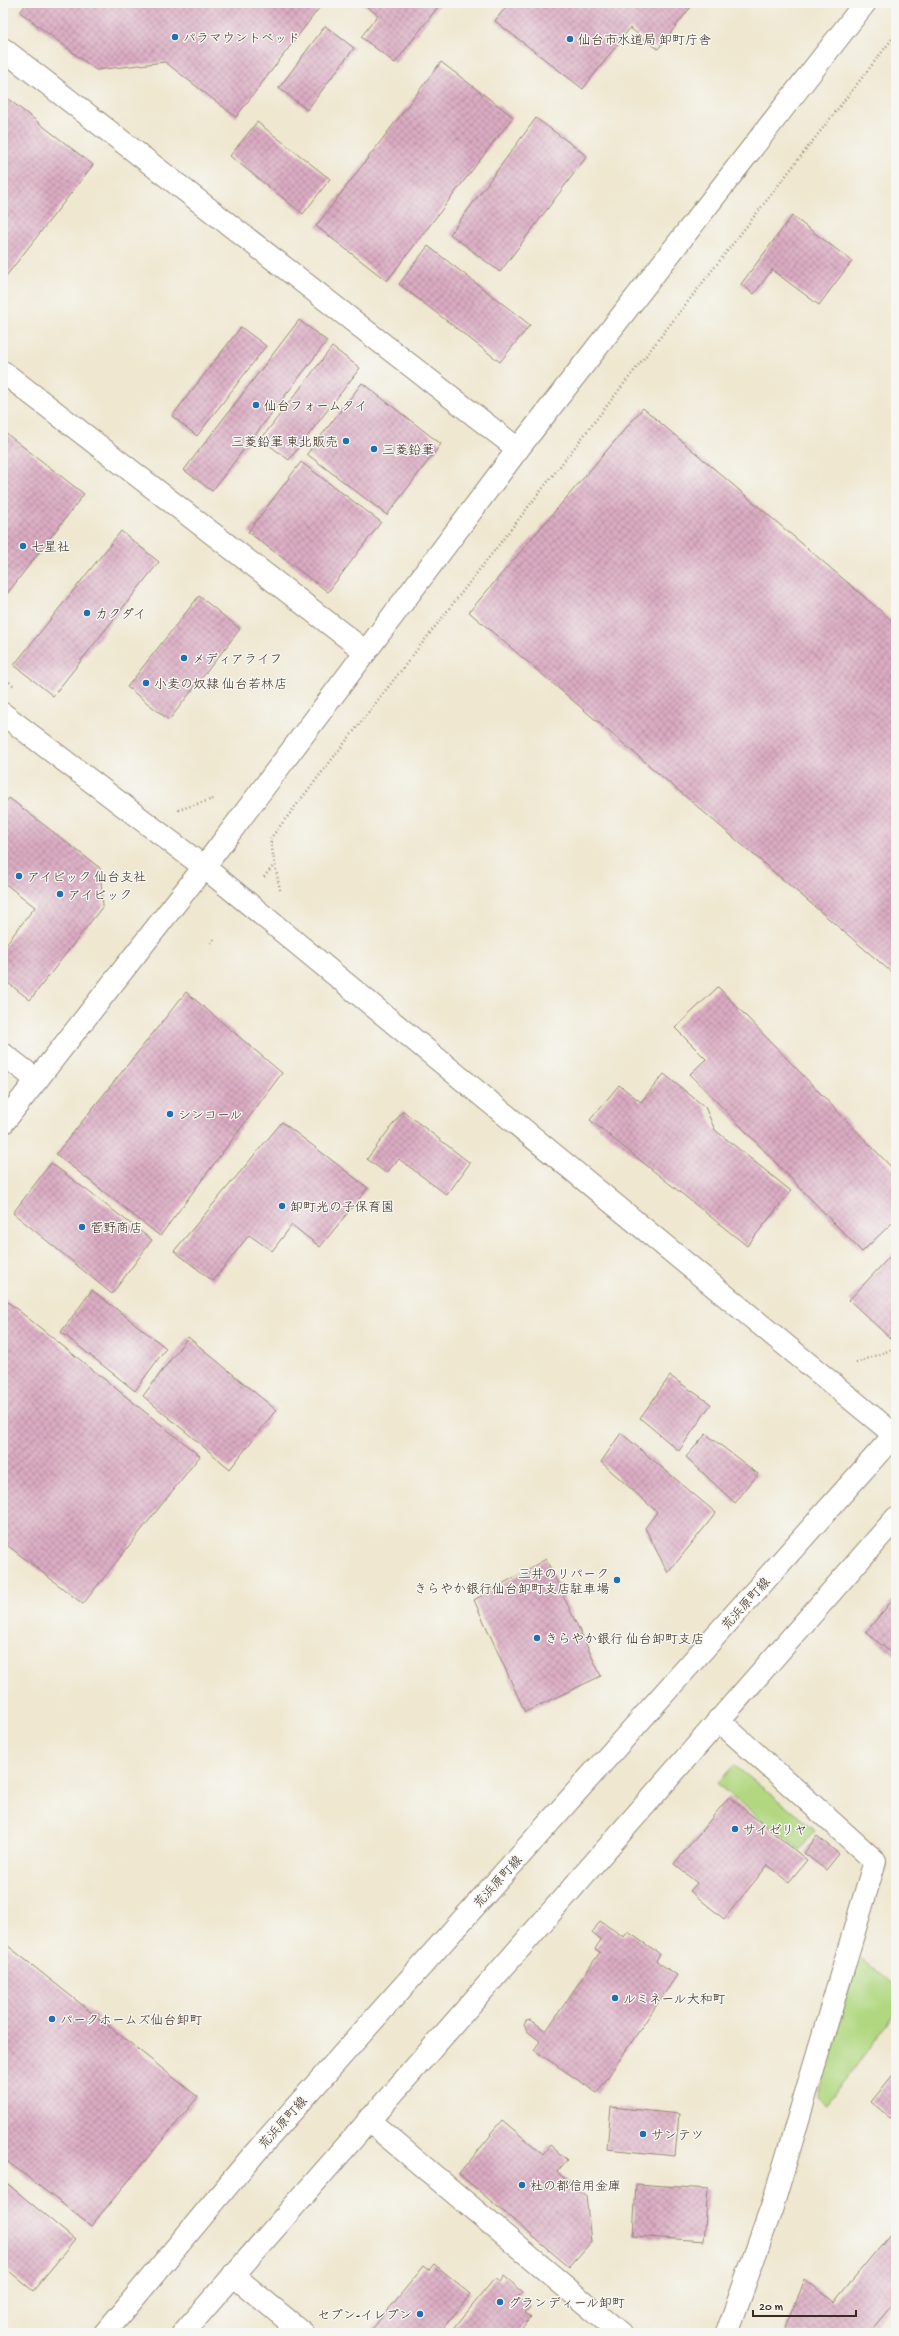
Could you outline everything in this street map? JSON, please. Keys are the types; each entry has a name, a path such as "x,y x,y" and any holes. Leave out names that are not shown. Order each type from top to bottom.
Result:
{"street":[{"path":"3,1123 204,867 518,449 862,4"},
{"path":"3,49 518,449"},
{"path":"3,372 366,652"},
{"path":"3,714 204,867 896,1435"},
{"path":"3,1054 37,1080"},
{"name":"荒浜原町線","path":"105,2333 254,2154 896,1435"},
{"path":"183,2333 896,1518"},
{"path":"718,1720 874,1860 772,2207 728,2333"},
{"path":"368,2120 620,2333"},
{"path":"233,2275 302,2333"}],"path":[{"path":"281,893 274,865 270,839 896,34"},
{"path":"264,876 274,865"},
{"path":"211,942 214,939"},
{"path":"850,1359 857,1364 896,1348"}],"green space":[{"path":"734,1765 815,1830 800,1850 717,1784"},
{"path":"858,1956 896,1986 896,2013 826,2104 817,2097"}],"building":[{"name":"パラマウントベッド","path":"27,3 323,3 236,117 165,62 96,70 20,12"},
{"path":"362,3 441,3 395,63 361,37 378,15"},
{"name":"仙台市水道局 卸町庁舎","path":"509,3 694,3 658,49 630,28 583,89 495,21"},
{"path":"325,26 354,48 307,110 279,88"},
{"path":"441,62 513,117 387,281 316,226"},
{"path":"3,95 93,165 3,280"},
{"path":"536,118 587,156 500,272 450,234"},
{"path":"257,122 330,179 303,214 230,156"},
{"path":"792,216 852,261 819,305 772,270 754,294 741,284"},
{"path":"428,246 530,325 500,362 399,284"},
{"name":"仙台フォームタイ","path":"299,320 327,341 212,491 184,470"},
{"path":"241,327 266,346 197,436 172,416"},
{"path":"332,347 360,368 289,460 261,439"},
{"name":"三菱鉛筆","path":"362,383 441,444 387,515 307,454"},
{"path":"643,408 896,624 896,976 469,612"},
{"name":"七星社","path":"3,431 84,494 3,599"},
{"path":"301,462 381,522 328,592 248,532"},
{"name":"カクダイ","path":"121,531 159,562 53,696 14,665"},
{"name":"メディアライフ","path":"199,596 240,629 169,720 127,687"},
{"name":"アイビック","path":"9,798 100,868 103,906 30,1000 3,979 3,948 35,907 3,882 3,805"},
{"path":"718,987 896,1172 896,1219 862,1252 690,1074 706,1059 675,1028"},
{"name":"シンコール","path":"186,992 282,1073 160,1236 56,1154"},
{"path":"664,1074 705,1107 715,1130 791,1191 747,1246 590,1120 619,1085 641,1102"},
{"path":"403,1111 470,1163 447,1195 399,1159 386,1173 367,1159"},
{"name":"卸町光の子保育園","path":"282,1122 368,1188 320,1247 292,1225 272,1251 249,1235 213,1281 174,1251"},
{"name":"菅野商店","path":"51,1163 152,1240 112,1294 13,1213"},
{"path":"896,1250 896,1334 891,1339 849,1300"},
{"path":"92,1290 166,1348 135,1391 61,1332"},
{"path":"3,1298 200,1456 83,1604 3,1542"},
{"path":"188,1337 276,1410 230,1469 143,1396"},
{"path":"670,1376 711,1404 679,1451 640,1418"},
{"path":"621,1433 716,1513 668,1573 645,1528 657,1512 601,1462"},
{"path":"706,1434 758,1474 735,1503 686,1457"},
{"name":"きらやか銀行 仙台卸町支店","path":"546,1559 601,1676 525,1712 474,1600"},
{"path":"896,1596 896,1657 866,1632"},
{"name":"サイゼリヤ","path":"729,1797 807,1860 789,1882 768,1865 724,1919 690,1891 697,1883 674,1864"},
{"path":"817,1836 839,1854 826,1870 804,1853"},
{"name":"ルミネール大和町","path":"600,1921 624,1937 628,1932 660,1954 656,1961 677,1975 597,2093 534,2050 540,2041 527,2031 524,2025 526,2021 531,2020 546,2031 600,1952 595,1949 601,1940 592,1933"},
{"name":"パークホームズ仙台卸町","path":"3,1942 198,2097 91,2226 3,2158"},
{"path":"896,2071 896,2123 871,2102"},
{"path":"611,2107 679,2114 675,2156 607,2149"},
{"name":"杜の都信用金庫","path":"502,2120 543,2154 550,2145 567,2160 557,2172 586,2196 591,2242 569,2267 459,2174"},
{"path":"3,2180 75,2240 33,2291 3,2266"},
{"path":"636,2184 708,2189 704,2241 633,2236"},
{"path":"896,2227 896,2300 869,2333 789,2333 785,2330 805,2279 834,2302"},
{"name":"セブン-イレブン","path":"434,2264 471,2294 439,2333 369,2333 424,2266 429,2270"},
{"name":"グランディール卸町","path":"504,2276 523,2292 518,2297 530,2307 525,2313 531,2317 518,2333 450,2333 495,2278 500,2282"}],"place":[{"name":"パラマウントベッド","path":"175,37"},
{"name":"仙台市水道局 卸町庁舎","path":"570,39"},
{"name":"仙台フォームタイ","path":"256,405"},
{"name":"三菱鉛筆 東北販売","path":"346,441"},
{"name":"三菱鉛筆","path":"374,449"},
{"name":"七星社","path":"23,546"},
{"name":"カクダイ","path":"87,613"},
{"name":"メディアライフ","path":"184,658"},
{"name":"小麦の奴隷 仙台若林店","path":"146,683"},
{"name":"アイビック 仙台支社","path":"19,876"},
{"name":"アイビック","path":"60,894"},
{"name":"シンコール","path":"170,1114"},
{"name":"卸町光の子保育園","path":"282,1206"},
{"name":"菅野商店","path":"82,1227"},
{"name":"三井のリパーク きらやか銀行仙台卸町支店駐車場","path":"617,1580"},
{"name":"きらやか銀行 仙台卸町支店","path":"537,1638"},
{"name":"サイゼリヤ","path":"735,1829"},
{"name":"ルミネール大和町","path":"615,1998"},
{"name":"パークホームズ仙台卸町","path":"52,2019"},
{"name":"サンテツ","path":"643,2134"},
{"name":"杜の都信用金庫","path":"522,2185"},
{"name":"グランディール卸町","path":"500,2302"},
{"name":"セブン-イレブン","path":"420,2314"}]}
